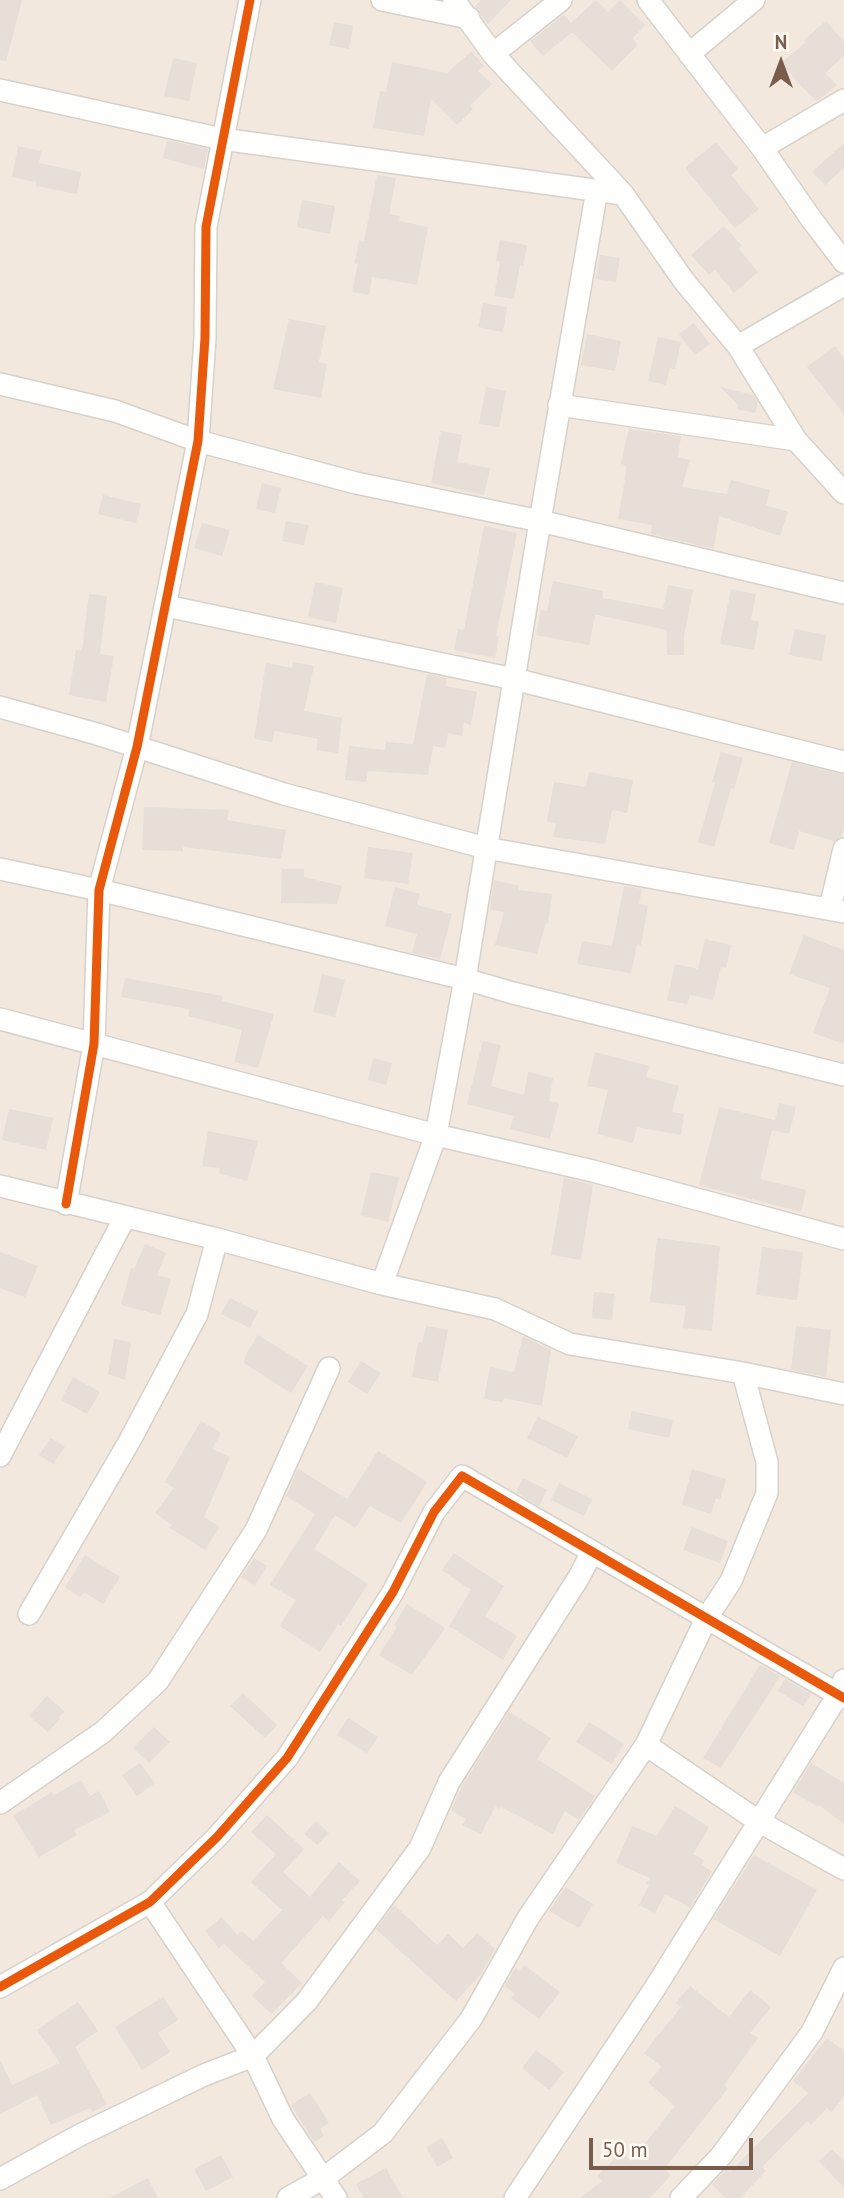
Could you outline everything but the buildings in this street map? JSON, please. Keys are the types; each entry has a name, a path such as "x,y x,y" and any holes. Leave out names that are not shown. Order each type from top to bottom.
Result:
{"street":[{"path":"66,1203 94,1044 99,890 137,747 198,441 205,338 206,227 250,0"},
{"path":"382,0 469,18"},
{"path":"454,0 493,54 623,194 684,281 738,346 796,440 844,493"},
{"path":"493,54 561,0"},
{"path":"648,0 762,148 844,262"},
{"path":"689,54 754,0"},
{"path":"0,90 222,139 623,194"},
{"path":"762,148 844,100"},
{"path":"382,1284 436,1135 465,979 597,190"},
{"path":"738,346 844,285"},
{"path":"0,384 115,411 198,441 356,483 540,521 844,593"},
{"path":"559,405 796,440"},
{"path":"166,606 514,679 844,762"},
{"path":"0,708 97,734 284,794 486,848 837,910 844,849"},
{"path":"0,869 99,890 465,979 844,1075"},
{"path":"0,1018 436,1135 593,1171 844,1239"},
{"path":"0,1186 217,1238 382,1284 495,1309 570,1344 743,1373 844,1394"},
{"path":"0,1456 125,1217"},
{"path":"29,1614 129,1442 197,1314 217,1238"},
{"path":"0,1803 103,1732 158,1681 256,1530 329,1368"},
{"path":"288,2198 324,2178 383,2133 471,2019 528,1918 646,1745 706,1619 731,1581 767,1493 767,1462 743,1373"},
{"path":"0,1987 150,1902 217,1837 287,1758 393,1592 434,1512 462,1476 706,1619 842,1691 655,1988 515,2198"},
{"path":"0,2179 80,2135 204,2075 253,2056 307,2001 420,1847 449,1782 579,1577 592,1552"},
{"path":"646,1745 758,1821 844,1869"},
{"path":"150,1902 253,2056 283,2119 336,2198"},
{"path":"681,2198 721,2156 812,2032 844,1968"}],"shaded area":[{"path":"0,0 844,0 844,2198 0,2198"}],"cycle path":[{"path":"66,1204 94,1044 99,890 137,747 198,441 205,338 206,227 250,0"},
{"path":"0,1987 150,1902 217,1837 287,1758 393,1592 434,1512 462,1476 844,1698"}]}
